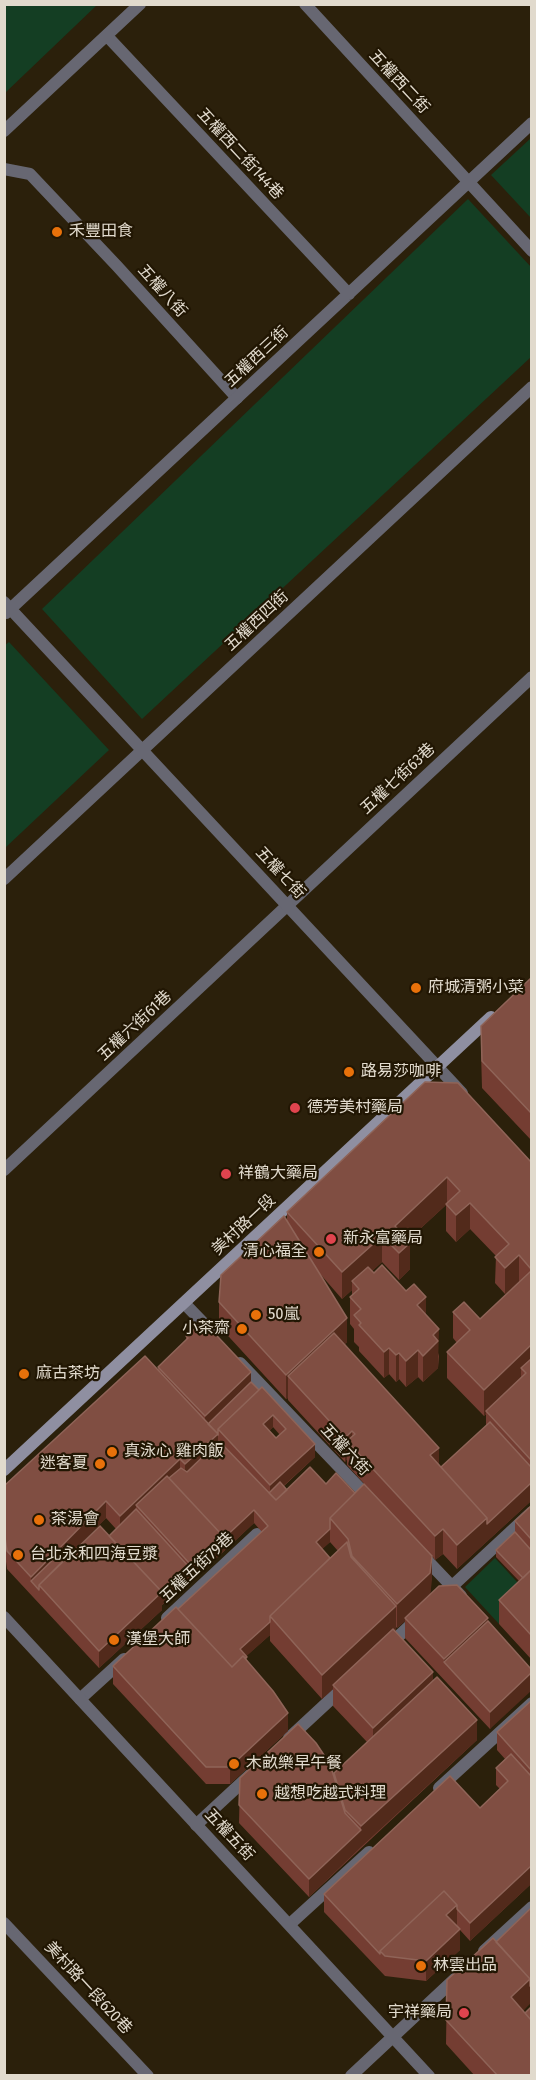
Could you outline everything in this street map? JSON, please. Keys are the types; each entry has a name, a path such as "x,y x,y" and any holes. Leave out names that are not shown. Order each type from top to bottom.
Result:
{"street":[{"path":"4,130 140,4"},
{"name":"五權西二街","path":"305,4 468,182"},
{"name":"五權西二街144巷","path":"106,36 349,294"},
{"name":"五權西三街","path":"6,608 237,398 531,123"},
{"name":"五權八街","path":"4,169 30,174 237,398"},
{"path":"468,182 531,251"},
{"name":"五權西四街","path":"4,879 531,387"},
{"name":"五權七街","path":"6,608 288,905 469,1100"},
{"name":"五權七街63巷","path":"288,905 531,676"},
{"name":"五權六街61巷","path":"4,1170 288,905"},
{"name":"美村路一段","path":"4,1470 497,1011"},
{"path":"184,1303 216,1337"},
{"name":"五權六街","path":"233,1354 379,1509"},
{"path":"375,1658 531,1512"},
{"name":"五權五街79巷","path":"156,1628 257,1534"},
{"path":"411,1544 468,1604"},
{"name":"五權五街","path":"4,1617 429,2076"},
{"path":"80,1699 131,1652"},
{"path":"281,1745 350,1682"},
{"path":"428,1798 531,1703"},
{"path":"196,1825 256,1769"},
{"path":"290,1924 376,1845"},
{"path":"351,2076 531,1907"},
{"name":"美村路一段620巷","path":"4,1923 148,2076"}],"green space":[{"path":"5,4 97,4 97,5 5,93"},
{"path":"531,138 531,218 491,175"},
{"path":"468,199 531,267 531,357 142,719 42,609"},
{"path":"9,642 109,750 5,848 4,646"},
{"path":"495,1558 530,1596 499,1624 465,1587"}],"building":[{"path":"531,978 531,1113 482,1061 481,1026"},
{"path":"425,1082 458,1083 531,1162 531,1269 519,1255 505,1268 495,1257 509,1244 470,1203 456,1215 446,1204 460,1191 447,1177 395,1226 410,1243 399,1253 382,1236 342,1272 287,1212"},
{"path":"284,1216 347,1318 286,1375 219,1302 221,1275"},
{"path":"382,1265 406,1291 414,1284 426,1297 417,1305 439,1329 433,1335 438,1341 423,1356 418,1350 406,1361 399,1353 396,1355 389,1348 384,1352 359,1325 361,1323 354,1315 361,1309 350,1297 359,1289 352,1281 368,1267 374,1273"},
{"path":"531,1271 531,1345 484,1390 447,1352 470,1330 453,1312 464,1302 480,1319"},
{"path":"203,1321 251,1372 205,1416 158,1367"},
{"path":"334,1333 439,1448 430,1455 487,1518 457,1545 443,1529 435,1536 347,1441 355,1434 352,1431 345,1438 288,1376"},
{"path":"145,1356 218,1434 185,1464 180,1459 120,1516 106,1501 31,1577 7,1551 4,1530 4,1486"},
{"path":"531,1359 531,1460 486,1411 526,1373 521,1368"},
{"path":"251,1382 259,1390 218,1429 218,1434 208,1424"},
{"path":"262,1387 315,1444 270,1485 218,1429","holes":["273,1415 286,1429 276,1438 263,1424"]},
{"path":"490,1422 531,1467 531,1483 487,1524 487,1518 441,1467"},
{"path":"219,1441 276,1500 310,1467 326,1484 336,1473 355,1493 330,1518 330,1529 316,1542 330,1558 270,1616 270,1622 240,1649 247,1657 243,1656 232,1667 178,1609 268,1526 254,1510 222,1540 222,1535 169,1478 181,1468 187,1472"},
{"path":"167,1476 222,1535 191,1565 136,1505"},
{"path":"280,1482 287,1490 276,1500 269,1493"},
{"path":"364,1484 432,1556 430,1573 397,1604 352,1556 348,1539 330,1518"},
{"path":"531,1506 531,1539 515,1521"},
{"path":"136,1509 189,1567 161,1593 109,1536"},
{"path":"100,1526 162,1592 99,1651 39,1585"},
{"path":"515,1532 531,1550 531,1570 523,1578 496,1550"},
{"path":"347,1542 351,1557 396,1606 322,1675 270,1616"},
{"path":"63,1550 68,1556 39,1585 39,1590 31,1581"},
{"path":"531,1570 531,1635 499,1600"},
{"path":"457,1585 488,1618 444,1659 405,1618 439,1586"},
{"path":"176,1607 232,1667 243,1656 273,1691 288,1713 230,1767 206,1767 113,1666"},
{"path":"488,1621 531,1669 531,1673 490,1712 444,1662"},
{"path":"393,1629 433,1672 373,1728 333,1685"},
{"path":"437,1677 477,1720 361,1826 345,1810 334,1773"},
{"path":"531,1701 531,1770 497,1732"},
{"path":"298,1724 316,1743 330,1764 345,1813 361,1830 309,1879 239,1805 240,1778"},
{"path":"511,1754 531,1776 531,1866 470,1923 444,1891 380,1951 380,1954 324,1894 450,1776 480,1808 508,1781 496,1768"},
{"path":"444,1891 457,1905 446,1915 460,1929 426,1961 385,1956 380,1951"},
{"path":"531,1908 531,1987 530,1979 496,1942"},
{"path":"493,1938 530,1979 511,1997 531,2020 531,2076 498,2076 446,2020 447,1980"},
{"path":"531,2007 531,2020 525,2013"}],"place":[{"name":"禾豐田食","path":"57,232"},
{"name":"府城清粥小菜","path":"416,988"},
{"name":"路易莎咖啡","path":"349,1072"},
{"name":"德芳美村藥局","path":"295,1108"},
{"name":"祥鶴大藥局","path":"226,1174"},
{"name":"新永富藥局","path":"331,1239"},
{"name":"清心福全","path":"319,1252"},
{"name":"50嵐","path":"256,1315"},
{"name":"小茶齋","path":"242,1329"},
{"name":"麻古茶坊","path":"24,1374"},
{"name":"真泳心 雞肉飯","path":"112,1452"},
{"name":"迷客夏","path":"100,1464"},
{"name":"茶湯會","path":"39,1520"},
{"name":"台北永和四海豆漿","path":"18,1555"},
{"name":"漢堡大師","path":"114,1640"},
{"name":"木畝樂早午餐","path":"234,1764"},
{"name":"越想吃越式料理","path":"262,1794"},
{"name":"林雲出品","path":"421,1966"},
{"name":"宇祥藥局","path":"464,2013"}]}
